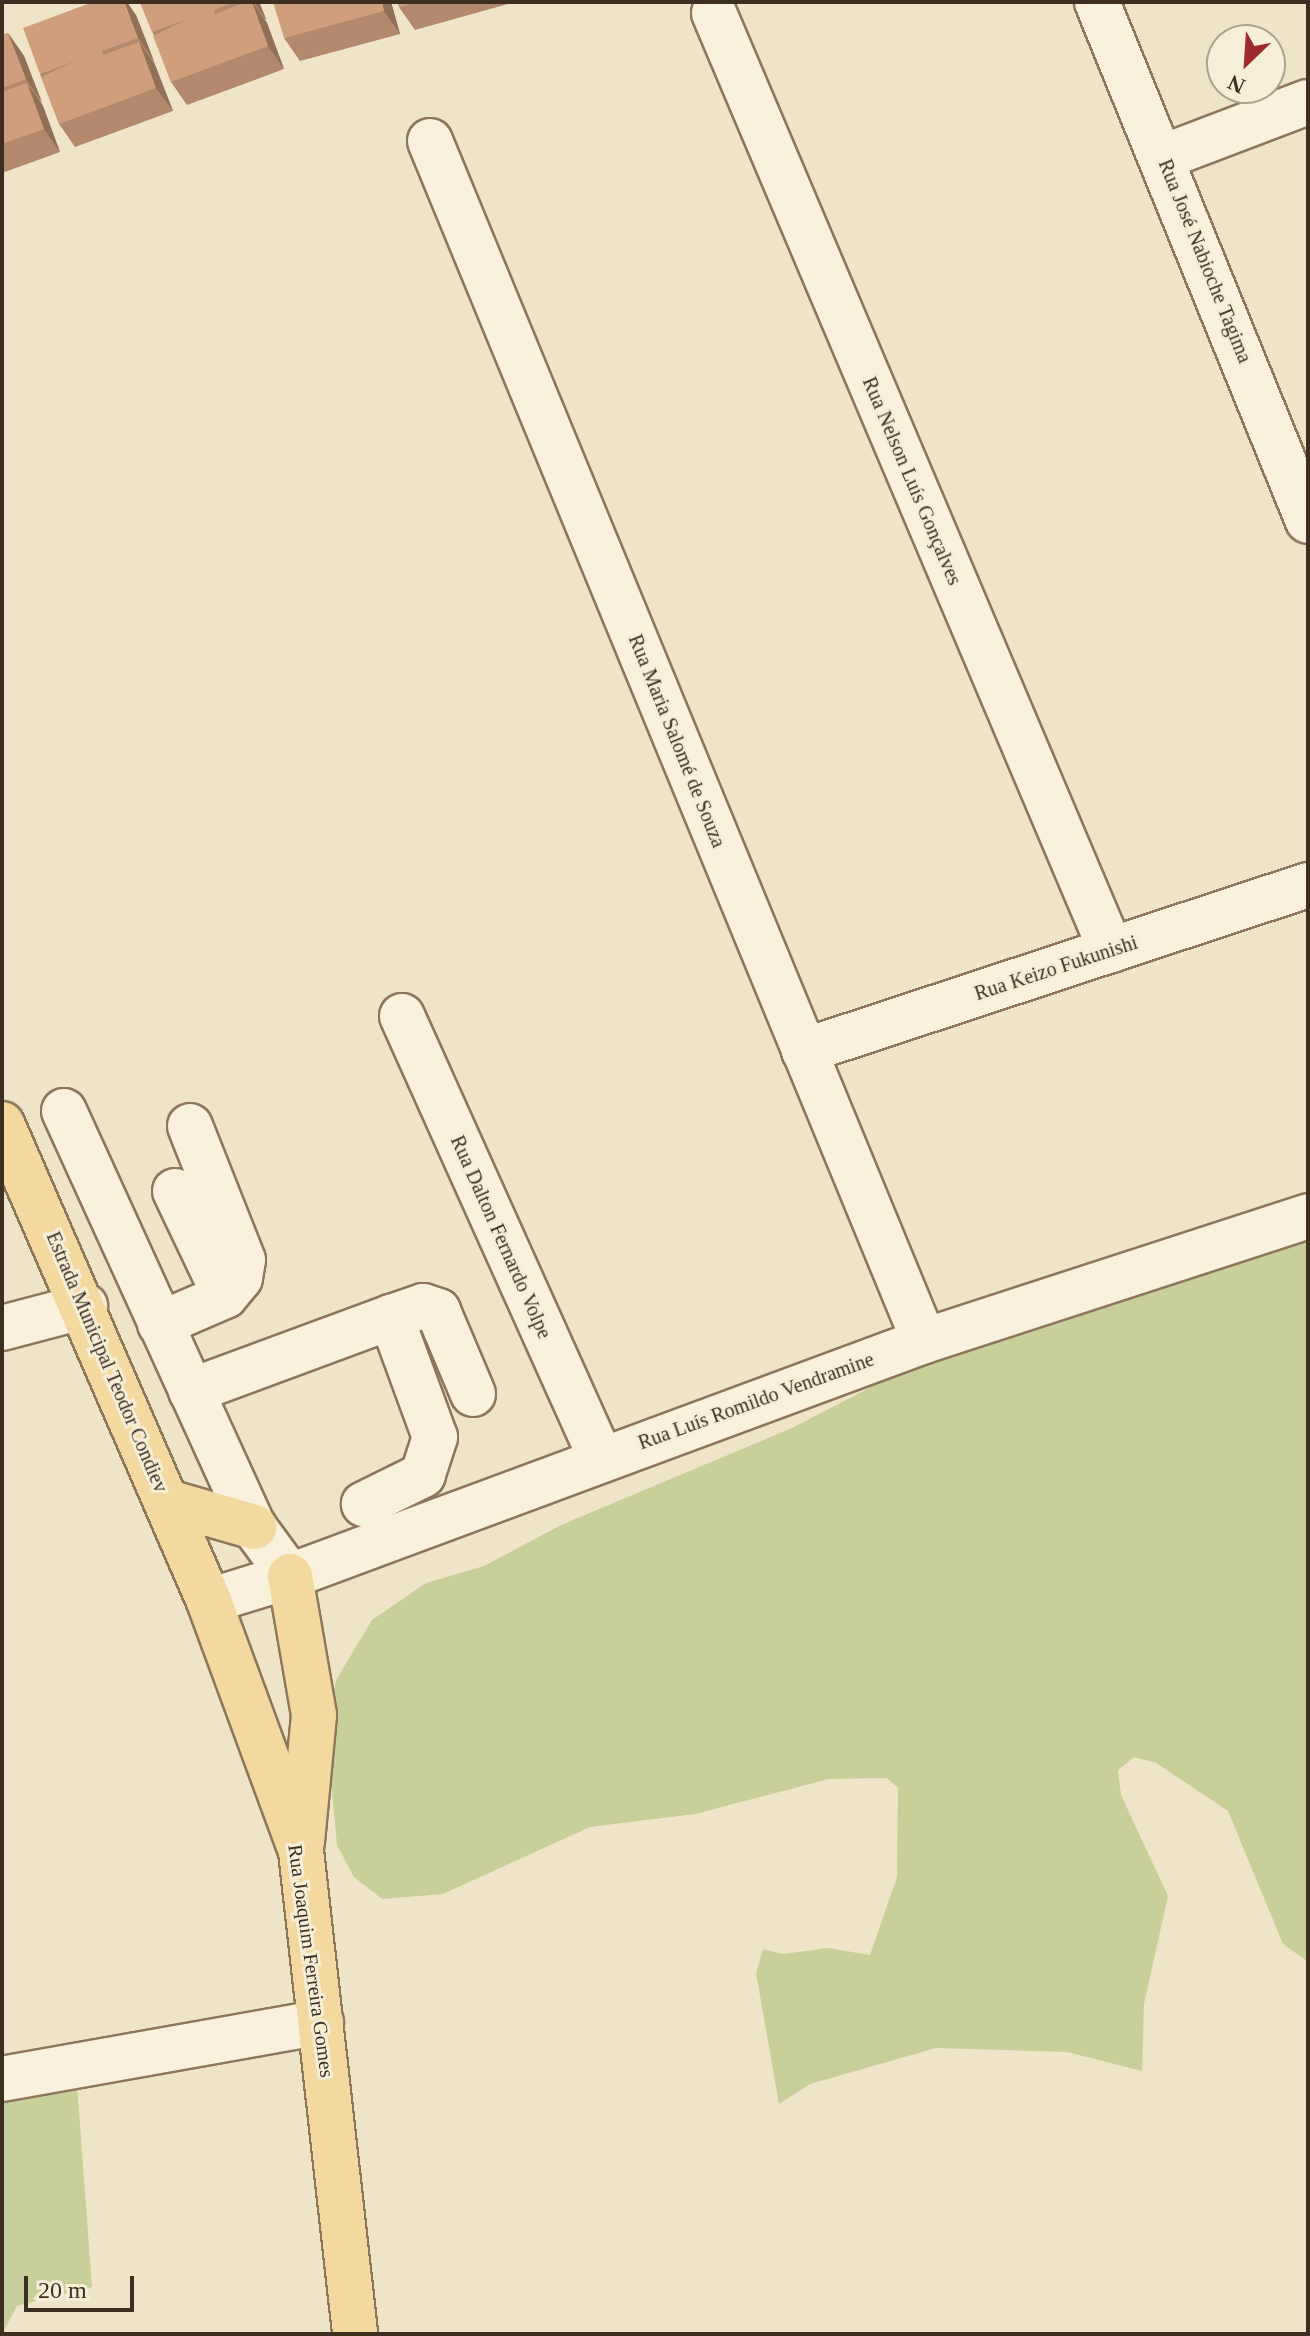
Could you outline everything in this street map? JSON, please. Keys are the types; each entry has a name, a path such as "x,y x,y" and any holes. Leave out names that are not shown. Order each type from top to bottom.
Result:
{"main road":[{"name":"Estrada Municipal Teodor Condiev","path":"2,1124 85,1306 209,1601"},
{"path":"168,1502 254,1527"},
{"path":"290,1576 314,1715 301,1851"},
{"name":"Rua Joaquim Ferreira Gomes","path":"209,1601 301,1851 355,2334"}],"street":[{"name":"Rua José Nabioche Tagima","path":"1097,2 1163,157 1308,521"},
{"name":"Rua Nelson Luís Gonçalves","path":"714,13 1111,950"},
{"path":"1163,157 1308,102"},
{"name":"Rua Maria Salomé de Souza","path":"430,141 924,1341"},
{"name":"Rua Keizo Fukunishi","path":"804,1051 1308,885"},
{"name":"Rua Dalton Fernardo Volpe","path":"402,1016 600,1457"},
{"path":"64,1111 254,1527 290,1576"},
{"path":"160,1324 225,1296 240,1278 243,1260 190,1126"},
{"path":"175,1191 225,1296"},
{"name":"Rua Luís Romildo Vendramine","path":"209,1601 290,1576 600,1457 924,1341 1308,1216"},
{"path":"2,1328 85,1306"},
{"path":"191,1391 423,1306 438,1311 473,1394"},
{"path":"364,1504 423,1475 435,1437 391,1317"},
{"path":"2,2079 321,2022"}],"green space":[{"path":"1308,1238 1308,1962 1283,1944 1228,1811 1156,1763 1134,1757 1118,1770 1121,1795 1168,1896 1144,2004 1142,2071 1067,2052 936,2048 810,2084 779,2104 756,1973 763,1949 783,1954 828,1948 870,1955 897,1877 898,1788 887,1778 829,1779 695,1814 590,1827 443,1894 382,1899 354,1877 337,1845 326,1729 336,1680 372,1620 426,1583 484,1566 561,1525 792,1428 929,1357"},
{"path":"77,2084 92,2287 17,2306 2,2334 2,2103"}],"building":[{"path":"93,2 124,2 138,38 102,51 103,55 139,42 156,88 59,124 41,77 76,61 40,74 23,28"},
{"path":"140,2 235,2 214,10 215,14 252,2 268,46 171,82 153,36 188,19 152,32"},
{"path":"273,2 382,2 384,11 284,38"},
{"path":"397,2 417,2 399,7"},
{"path":"8,33 26,79 2,88 2,35"},
{"path":"27,83 44,129 2,144 2,92"}]}
